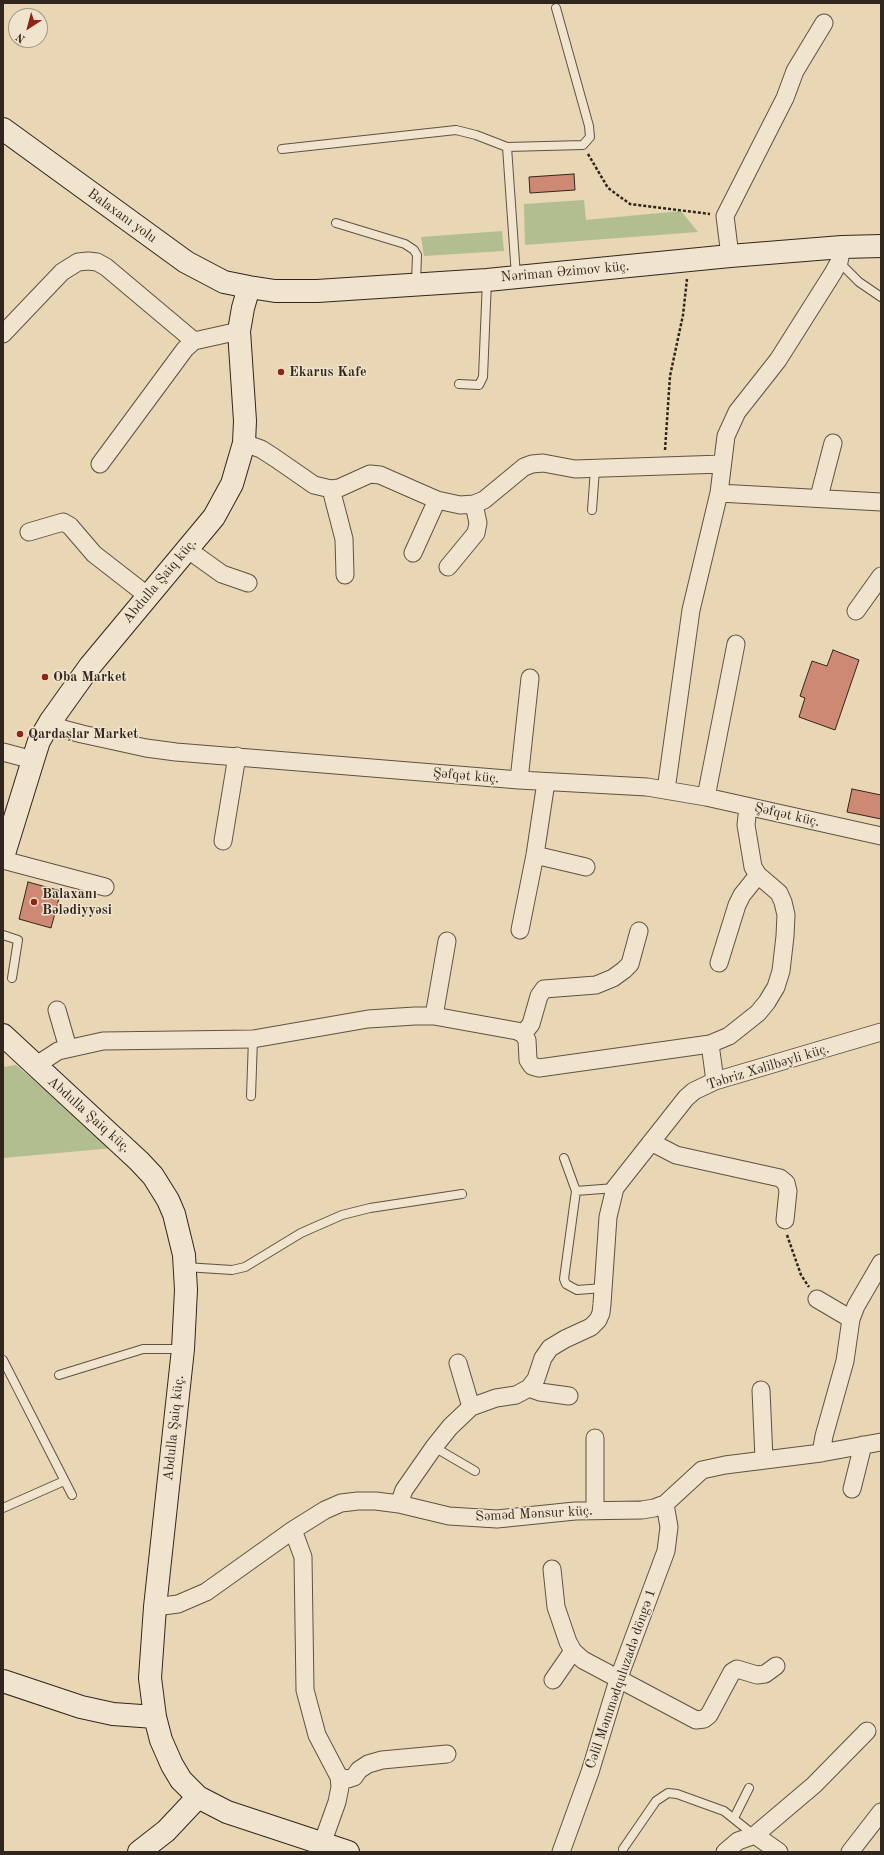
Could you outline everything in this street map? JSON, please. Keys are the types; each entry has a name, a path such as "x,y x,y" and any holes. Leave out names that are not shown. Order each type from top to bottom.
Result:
{"street":[{"path":"730,256 726,216 785,98 795,71 824,23"},
{"name":"Balaxanı yolu","path":"3,130 186,262 224,282 249,287"},
{"name":"Nəriman Əzimov küç.","path":"249,287 275,290 317,291 487,280 730,256 840,254 881,246"},
{"path":"666,790 693,603 719,493 726,436 737,412 778,360 840,254"},
{"path":"3,334 62,272 78,262 88,260 98,262 106,267 194,341"},
{"name":"Abdulla Şaiq küç.","path":"3,857 33,760 40,741 50,722 90,666 214,517 226,498 239,465 244,443 245,421 240,330 243,308 249,287"},
{"path":"100,464 185,349 194,341 240,330"},
{"path":"244,443 270,455 314,485 331,489 339,488 370,474 380,475 437,500 460,505 474,504 484,500 524,467 532,464 543,463 575,469 595,469 664,465 722,464"},
{"path":"819,497 833,443"},
{"path":"331,489 344,539 345,575"},
{"path":"719,493 819,497 881,502"},
{"path":"413,553 437,500"},
{"path":"448,567 476,533 478,523 474,504"},
{"path":"29,532 63,522 70,526 94,554 148,596"},
{"path":"187,549 222,574 248,583"},
{"path":"856,611 881,576"},
{"path":"706,798 736,644"},
{"path":"518,780 530,678"},
{"name":"Şəfqət küç.","path":"50,722 63,729 146,748 518,780 647,787 706,798 881,836"},
{"path":"3,752 33,760"},
{"path":"223,841 238,756"},
{"path":"520,930 536,855 546,782"},
{"path":"35,1066 48,1056 68,1048 103,1041 253,1039 368,1019 434,1016 517,1031 523,1034 526,1040 528,1060 532,1066 539,1068 710,1044 729,1036 758,1013 776,987 781,971 786,916 783,902 779,893 758,875 753,867 746,825 748,807"},
{"path":"536,855 586,867"},
{"path":"3,860 105,887"},
{"path":"719,963 737,905 742,895 758,875"},
{"path":"523,1034 531,1024 539,996 544,989 596,985 613,978 630,964 639,931"},
{"path":"434,1016 447,941"},
{"path":"57,1010 68,1048"},
{"name":"Təbriz Xəlilbəyli küç.","path":"529,1388 536,1379 543,1358 550,1348 591,1327 598,1320 601,1312 608,1217 615,1188 686,1098 694,1091 715,1081 881,1032"},
{"name":"Abdulla Şaiq küç.","path":"3,1036 139,1161 152,1176 168,1200 174,1214 181,1239 185,1267 186,1290 183,1349 155,1607 150,1678 155,1718 161,1740 172,1765 181,1780 198,1797 227,1812 338,1849"},
{"path":"710,1044 715,1081"},
{"path":"651,1142 676,1155 780,1178 786,1183 788,1191 785,1220"},
{"path":"821,1453 824,1436 845,1361 851,1319 856,1306 881,1263"},
{"path":"817,1299 851,1319"},
{"path":"458,1363 471,1407"},
{"path":"399,1504 404,1490 434,1447 450,1427 471,1407 496,1398 516,1395 529,1388 540,1392 569,1396"},
{"path":"761,1390 764,1459"},
{"path":"595,1438 595,1510"},
{"name":"Səməd Mənsur küç.","path":"155,1607 178,1604 206,1592 293,1530 325,1510 341,1503 358,1501 399,1504 449,1516 497,1519 595,1510 642,1510 665,1504 702,1470 764,1459 821,1453 881,1442"},
{"path":"852,1489 863,1445"},
{"name":"Cəlil Məmmədquluzadə döngə 1","path":"561,1852 590,1772 618,1680 666,1551 669,1527 665,1504"},
{"path":"293,1530 302,1557 305,1690 317,1735 339,1777 340,1787 337,1802 338,1849"},
{"path":"552,1569 556,1607 568,1642 573,1650 583,1660 618,1680 696,1720 704,1719 709,1715 732,1672 737,1669 757,1674 765,1674 776,1666"},
{"path":"553,1680 573,1650"},
{"path":"3,1681 81,1707 113,1714 155,1718"},
{"path":"725,1852 745,1837 755,1836 814,1785 867,1731"},
{"path":"339,1777 348,1779 354,1777 359,1770 368,1764 382,1760 447,1754"},
{"path":"139,1852 166,1831 198,1797"},
{"path":"850,1852 878,1823"},
{"path":"755,1836 779,1852"}],"lane":[{"path":"282,149 456,130 476,135 507,147 583,145 590,137 589,126 556,8"},
{"path":"507,147 516,277"},
{"path":"336,223 406,244 414,250 417,255 416,284"},
{"path":"840,254 859,282 881,297"},
{"path":"459,384 479,385 483,377 487,280"},
{"path":"592,510 595,469"},
{"path":"3,935 18,940 12,978"},
{"path":"251,1096 253,1039"},
{"path":"564,1158 576,1191 564,1278 566,1284 577,1290 603,1288"},
{"path":"576,1191 615,1188"},
{"path":"185,1267 232,1270 245,1267 301,1233 342,1215 370,1208 462,1194"},
{"path":"59,1375 143,1349 183,1349"},
{"path":"3,1360 72,1495"},
{"path":"434,1447 475,1471"},
{"path":"3,1508 64,1480"},
{"path":"734,1818 749,1788"},
{"path":"623,1850 656,1801 668,1793 677,1794 724,1811 755,1836"}],"path":[{"path":"583,145 608,188 630,204 726,216"},
{"path":"664,465 670,376 683,315 690,261"},
{"path":"785,1220 786,1232 801,1275 817,1299"}],"green space":[{"path":"584,200 586,220 681,211 698,232 525,245 524,204"},
{"path":"502,231 504,251 424,256 421,237"},
{"path":"16,1065 113,1148 3,1158 3,1067"}],"building":[{"path":"574,174 575,190 530,193 529,177"},
{"path":"833,650 859,660 835,730 799,717 805,698 800,696 812,661 827,666"},
{"path":"852,789 881,795 881,819 847,812"},
{"path":"28,882 61,891 51,928 19,919"}],"place":[{"name":"Ekarus Kafe","path":"281,372"},
{"name":"Oba Market","path":"45,677"},
{"name":"Qardaşlar Market","path":"20,734"},
{"name":"Balaxanı Bələdiyyəsi","path":"34,902"}]}
